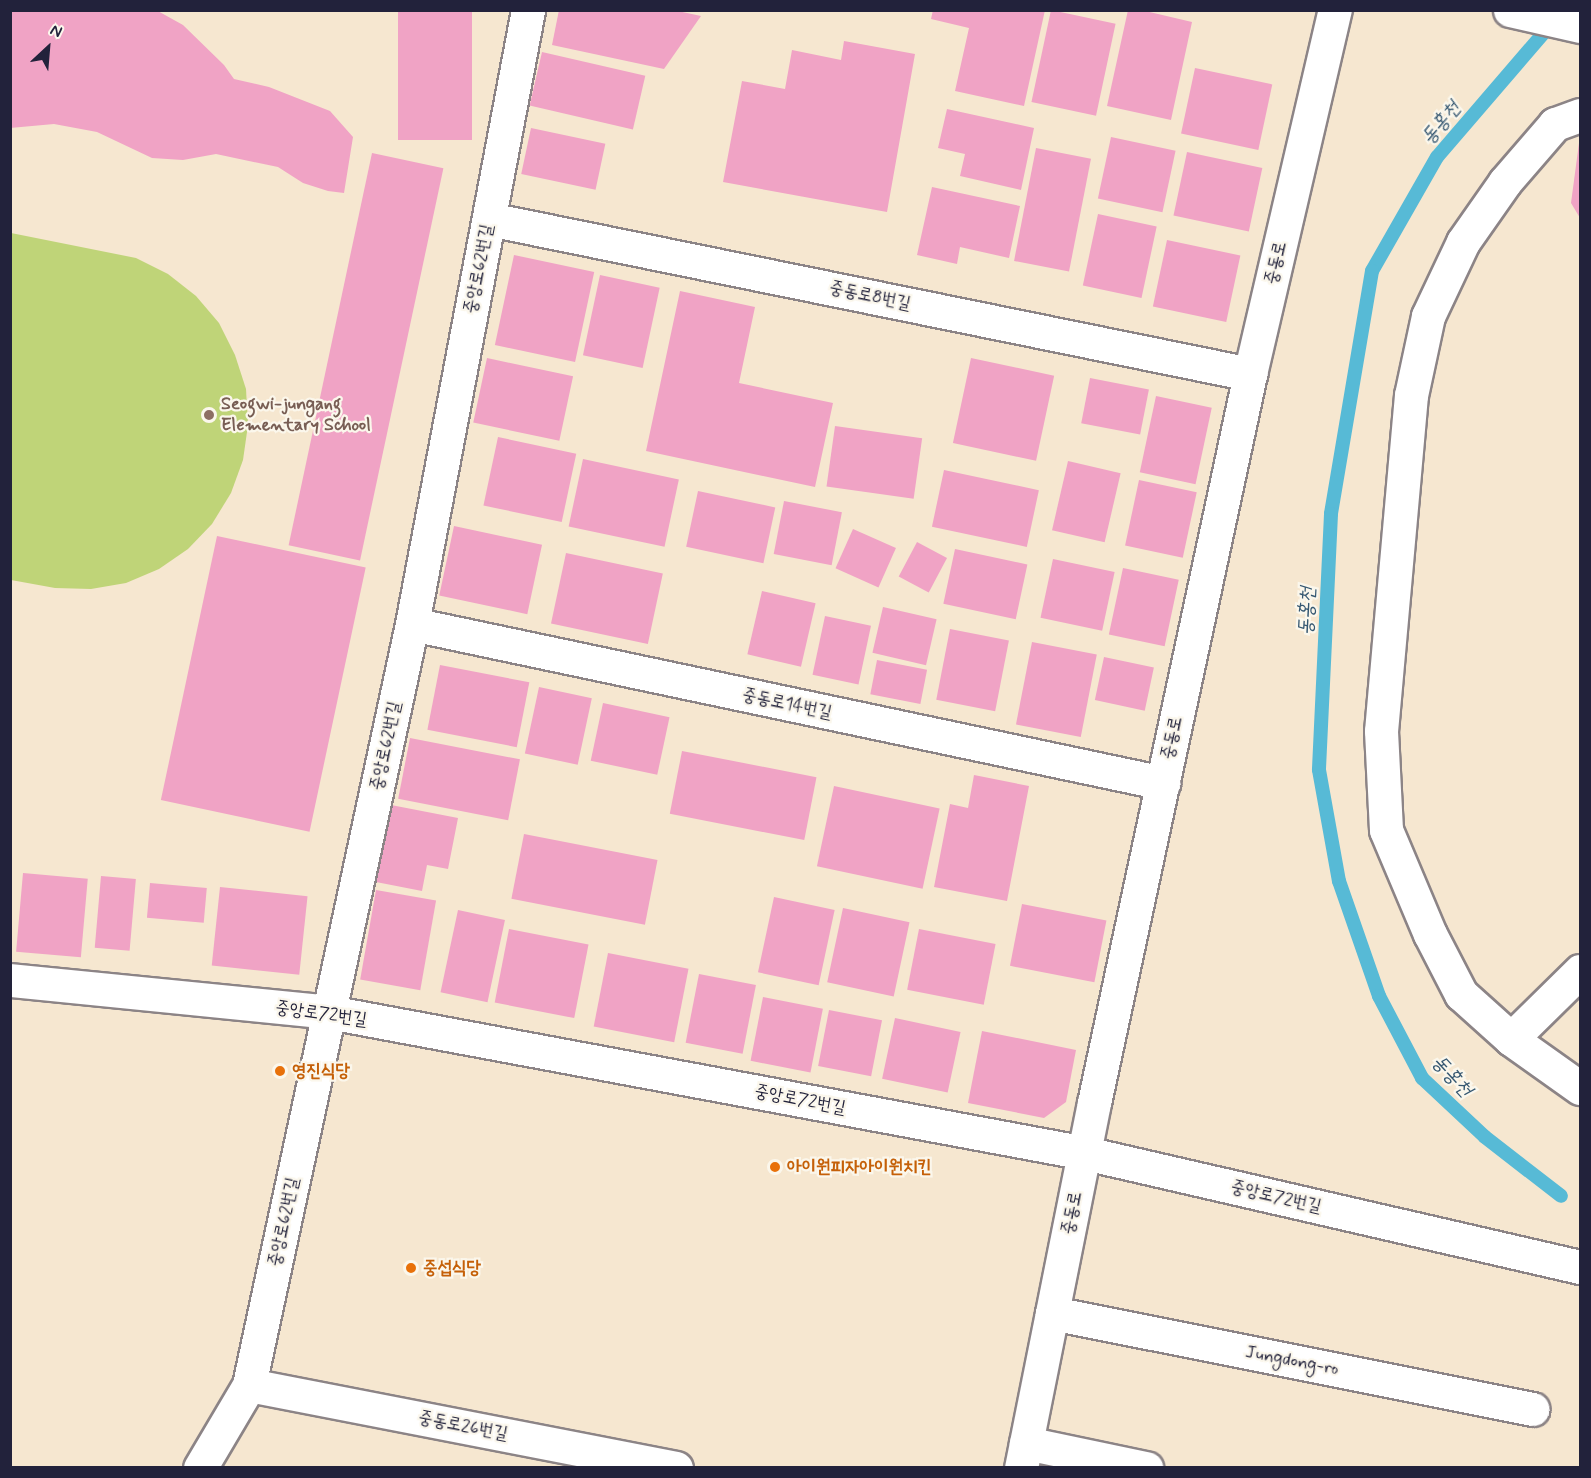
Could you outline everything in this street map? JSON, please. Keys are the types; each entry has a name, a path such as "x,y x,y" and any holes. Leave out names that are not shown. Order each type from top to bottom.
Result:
{"street":[{"name":"중앙로62번길","path":"200,1467 249,1385 412,624 528,10"},
{"name":"중동로","path":"1023,1455 1084,1153 1250,374 1335,10"},
{"path":"1519,12 1581,26"},
{"path":"1581,115 1555,124 1505,182 1463,242 1428,316 1411,395 1381,731 1386,830 1430,934 1461,994 1511,1039 1581,1088"},
{"name":"중동로8번길","path":"489,219 1250,374"},
{"name":"중동로14번길","path":"412,624 1163,783"},
{"path":"1511,1039 1581,970"},
{"name":"중앙로72번길","path":"10,980 329,1012 1084,1153 1581,1267"},
{"name":"Jungdong-ro","path":"1052,1313 1532,1409"},
{"name":"중동로26번길","path":"249,1385 676,1467"},
{"path":"1023,1455 1146,1467"}],"green space":[{"path":"11,233 136,258 168,274 196,296 219,323 235,355 246,389 248,425 243,460 231,493 212,524 188,549 159,569 126,583 91,589 55,588 11,580"}],"building":[{"path":"10,10 156,10 183,25 224,65 234,79 269,87 330,111 353,137 344,193 328,191 303,183 278,167 216,154 183,160 152,158 97,132 54,124 10,128"},
{"path":"398,10 472,10 472,140 398,140"},
{"path":"559,10 673,10 701,16 664,69 552,45"},
{"path":"933,10 1045,10 1024,106 955,91 969,28 931,19"},
{"path":"1051,10 1116,24 1096,116 1031,102"},
{"path":"1128,10 1141,10 1192,22 1171,120 1107,106"},
{"path":"844,41 915,54 887,212 723,182 742,81 785,89 792,50 841,60"},
{"path":"542,52 645,76 633,129 530,106"},
{"path":"1195,68 1272,84 1258,150 1181,134"},
{"path":"947,109 1034,128 1021,190 960,176 965,154 938,148"},
{"path":"531,128 605,144 596,190 521,174"},
{"path":"1111,137 1176,151 1162,212 1098,199"},
{"path":"1580,143 1580,218 1571,203"},
{"path":"1036,148 1091,159 1069,272 1014,261"},
{"path":"1187,152 1262,168 1249,232 1173,216"},
{"path":"372,153 443,168 360,560 289,545"},
{"path":"932,187 1020,206 1009,258 960,247 957,264 917,255"},
{"path":"1098,214 1157,226 1142,298 1083,285"},
{"path":"1167,240 1240,256 1226,322 1153,307"},
{"path":"514,255 594,272 575,362 495,345"},
{"path":"600,275 660,288 643,368 583,355"},
{"path":"680,291 755,307 739,383 833,403 815,487 646,451"},
{"path":"487,358 573,376 559,441 473,423"},
{"path":"971,358 1054,376 1036,461 953,443"},
{"path":"1090,378 1149,389 1140,435 1081,423"},
{"path":"1156,396 1212,408 1196,484 1140,472"},
{"path":"835,426 922,438 914,499 827,486"},
{"path":"498,437 576,454 562,522 483,505"},
{"path":"583,459 679,479 665,547 569,526"},
{"path":"1068,461 1121,473 1105,542 1052,530"},
{"path":"944,470 1039,490 1027,547 932,527"},
{"path":"1139,480 1197,492 1183,558 1125,546"},
{"path":"698,491 775,507 763,563 686,547"},
{"path":"784,501 842,512 832,565 774,554"},
{"path":"454,526 542,545 527,614 439,595"},
{"path":"853,529 896,548 878,587 836,568"},
{"path":"217,536 366,568 310,832 161,800"},
{"path":"917,542 947,558 929,592 899,576"},
{"path":"955,549 1027,564 1016,619 943,604"},
{"path":"566,553 663,574 648,644 551,623"},
{"path":"1053,559 1115,572 1102,631 1041,618"},
{"path":"1123,568 1179,580 1165,646 1109,635"},
{"path":"762,591 816,603 801,667 747,654"},
{"path":"883,607 937,619 926,665 872,653"},
{"path":"825,616 871,626 858,684 813,675"},
{"path":"950,629 1009,640 995,711 936,700"},
{"path":"1032,642 1097,655 1081,737 1016,724"},
{"path":"1104,657 1154,668 1145,711 1095,700"},
{"path":"877,660 927,670 920,704 870,694"},
{"path":"440,665 529,682 517,747 427,730"},
{"path":"539,687 592,698 578,765 525,754"},
{"path":"603,703 670,717 657,775 591,761"},
{"path":"410,738 520,759 508,820 398,799"},
{"path":"682,751 816,777 804,840 670,814"},
{"path":"974,775 1029,786 1007,901 934,887 950,804 968,808"},
{"path":"834,786 940,808 923,889 817,866"},
{"path":"391,805 458,818 448,869 427,865 422,891 376,882"},
{"path":"524,834 658,860 645,925 511,899"},
{"path":"23,873 88,879 81,957 16,952"},
{"path":"101,876 136,879 130,951 95,948"},
{"path":"150,883 207,888 204,923 147,918"},
{"path":"220,887 308,896 299,975 212,966"},
{"path":"376,890 436,901 420,990 360,980"},
{"path":"774,897 835,910 819,985 758,972"},
{"path":"1022,904 1106,920 1094,982 1010,966"},
{"path":"843,908 910,922 894,996 827,982"},
{"path":"458,910 505,920 487,1002 441,992"},
{"path":"509,929 589,944 574,1018 495,1003"},
{"path":"919,929 996,944 984,1005 907,990"},
{"path":"608,953 688,969 674,1042 594,1027"},
{"path":"699,974 756,985 743,1054 686,1043"},
{"path":"763,997 823,1009 810,1072 751,1061"},
{"path":"829,1010 882,1020 871,1076 818,1066"},
{"path":"895,1018 961,1032 948,1093 882,1079"},
{"path":"982,1031 1076,1050 1066,1102 1044,1118 968,1103"}],"waterway":[{"name":"동홍천","path":"1554,21 1437,157 1372,271 1331,514 1319,770 1339,881 1379,996 1422,1078 1485,1137 1561,1196"}],"place":[{"name":"Seogwi-jungang Elementary School","path":"209,415"},
{"name":"영진식당","path":"280,1071"},
{"name":"아이원피자아이원치킨","path":"775,1167"},
{"name":"중섭식당","path":"411,1268"}]}
